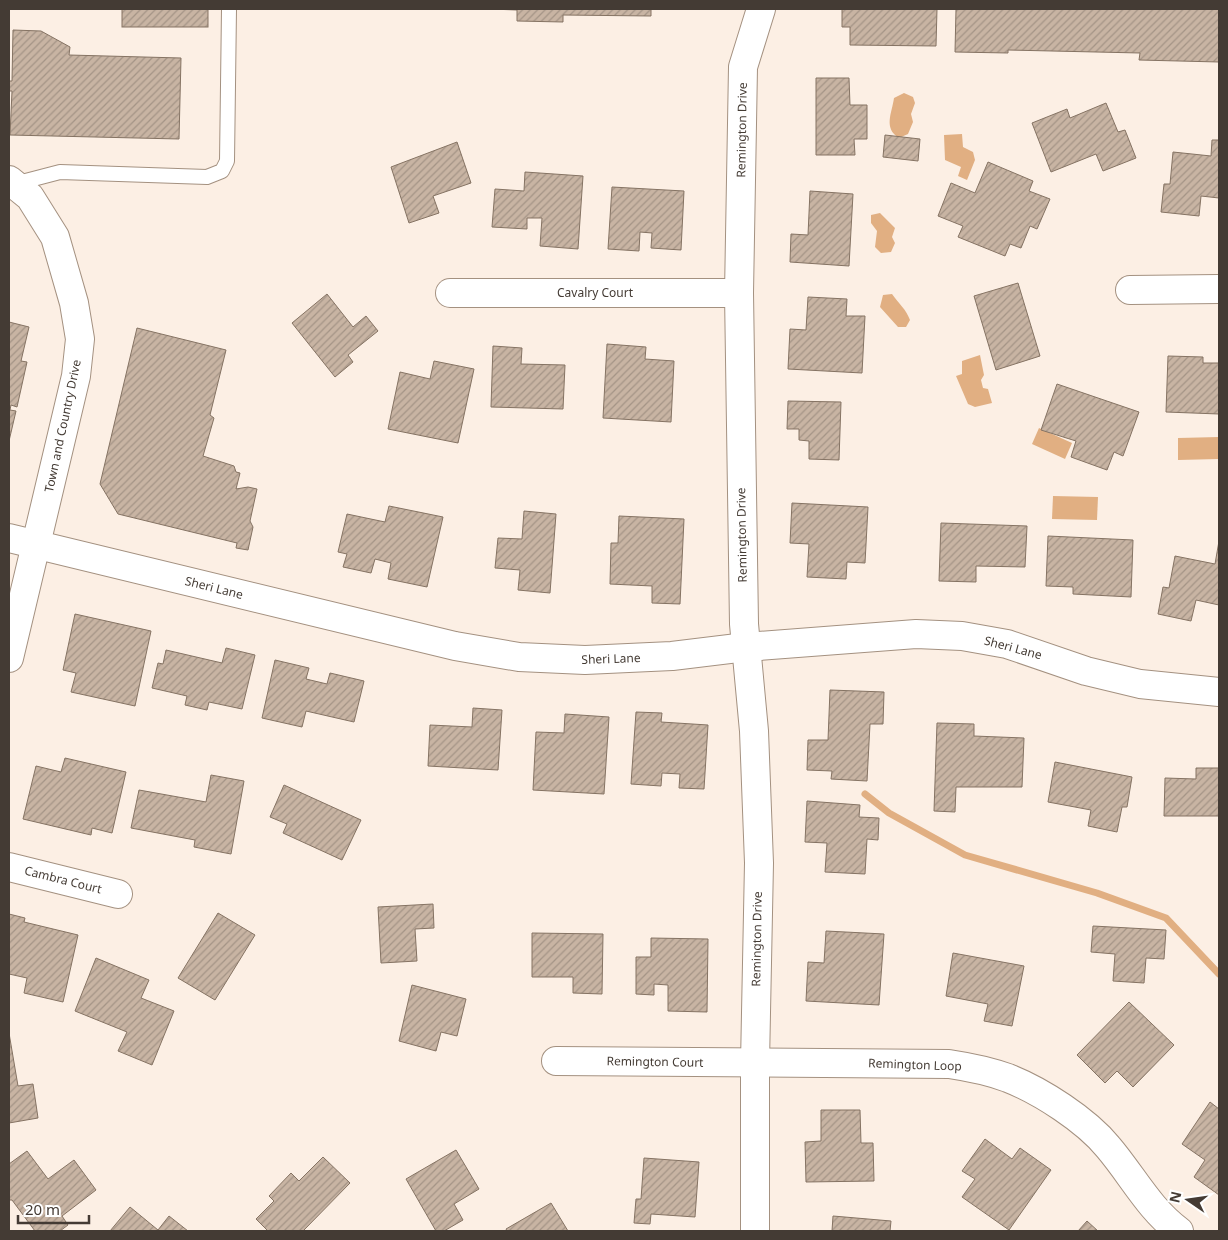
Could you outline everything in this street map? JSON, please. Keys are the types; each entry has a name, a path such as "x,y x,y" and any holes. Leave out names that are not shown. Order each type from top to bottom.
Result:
{"street":[{"name":"Remington Drive","path":"755,1063 759,863 754,731 746,647 739,294 743,67 761,9"},
{"name":"Town and Country Drive","path":"9,658 76,376 80,339 74,303 55,237 30,197 11,182"},
{"path":"1130,290 1219,289"},
{"name":"Cavalry Court","path":"450,293 739,294"},
{"name":"Sheri Lane","path":"9,538 455,646 519,657 585,660 672,656 746,647 916,634 940,634 1006,644 1086,671 1140,684 1219,692"},
{"name":"Cambra Court","path":"9,867 118,894"},
{"name":"Remington Court","path":"556,1061 755,1063"},
{"path":"755,1063 755,1231"},
{"name":"Remington Loop","path":"755,1063 949,1064 980,1069 1010,1078 1046,1098 1083,1123 1108,1146 1156,1211 1179,1231"}],"lane":[{"path":"11,182 60,172 207,177 222,171 227,161 229,9"}],"shaded area":[{"path":"904,93 913,97 915,103 911,114 913,122 908,134 899,138 891,130 890,120 894,98"},
{"path":"962,134 963,147 973,152 975,160 967,180 958,176 961,167 945,160 944,135"},
{"path":"880,213 895,228 892,237 895,243 891,252 881,253 875,247 877,231 871,223 871,215"},
{"path":"892,294 910,320 906,327 898,327 880,307 883,295"},
{"path":"980,355 984,375 981,380 983,388 988,389 992,403 975,407 968,404 956,376 962,374 962,361"},
{"path":"1039,428 1072,443 1065,459 1032,444"},
{"path":"1219,437 1219,459 1178,460 1178,438"},
{"path":"1053,496 1098,497 1097,520 1052,519"}],"building":[{"path":"122,9 208,9 208,27 122,27"},
{"path":"490,9 651,9 651,16 563,15 563,22 517,21 517,10"},
{"path":"842,9 937,9 936,46 850,45 850,27 842,27"},
{"path":"956,9 1219,9 1219,62 1139,60 1140,53 1008,50 1008,53 955,52"},
{"path":"13,30 41,31 70,47 69,55 181,58 179,139 10,135 12,91 9,91 9,81 12,81"},
{"path":"816,78 849,78 850,105 867,105 867,139 854,139 855,155 816,155"},
{"path":"1106,103 1118,132 1125,130 1136,158 1103,171 1096,154 1051,172 1032,123 1067,109 1070,118"},
{"path":"885,135 920,139 918,161 883,157"},
{"path":"1212,140 1219,140 1219,198 1201,196 1199,216 1161,212 1164,184 1170,184 1173,152 1211,156"},
{"path":"457,142 471,183 433,196 439,213 409,223 391,167"},
{"path":"988,162 1033,181 1029,191 1050,199 1037,229 1030,226 1021,248 1010,244 1005,256 958,237 963,226 938,216 951,183 975,193"},
{"path":"525,172 583,176 578,249 540,246 542,218 527,218 527,229 492,227 495,189 524,191"},
{"path":"612,187 684,191 681,250 651,248 652,233 640,232 639,251 608,249"},
{"path":"810,191 853,194 849,266 790,262 791,234 808,235"},
{"path":"1018,283 1040,356 996,370 974,296"},
{"path":"327,294 353,327 366,316 378,331 348,355 353,362 335,377 292,323"},
{"path":"808,297 847,299 846,316 865,316 862,373 788,369 790,329 806,330"},
{"path":"9,322 29,327 21,361 27,362 17,407 11,405 10,410 16,411 9,441"},
{"path":"137,328 226,350 210,415 214,418 203,456 234,466 236,472 240,473 236,489 248,487 257,489 250,521 253,527 248,550 236,548 237,543 118,514 100,484"},
{"path":"607,344 646,347 645,359 674,361 671,422 603,418"},
{"path":"493,346 522,348 521,364 565,365 563,409 491,407"},
{"path":"1168,356 1203,357 1203,363 1219,363 1219,414 1166,412"},
{"path":"434,361 474,369 458,443 388,429 400,372 430,379"},
{"path":"1057,384 1139,412 1123,456 1114,452 1107,470 1071,457 1076,441 1041,430"},
{"path":"788,401 841,402 839,460 809,459 809,441 799,440 799,429 787,429"},
{"path":"792,503 868,507 865,563 847,562 846,579 807,577 809,544 790,543"},
{"path":"389,506 443,517 427,587 388,579 391,563 375,559 371,573 343,567 347,554 338,552 347,514 385,522"},
{"path":"524,511 556,514 550,593 518,590 520,570 495,568 498,538 522,539"},
{"path":"619,516 684,519 680,604 652,603 652,586 610,584 611,543 618,543"},
{"path":"941,523 1027,526 1025,567 976,566 976,582 939,581"},
{"path":"1048,536 1133,540 1131,597 1073,594 1073,587 1046,586"},
{"path":"1219,541 1219,605 1196,600 1191,621 1158,614 1163,587 1169,588 1175,556 1215,564"},
{"path":"75,614 151,631 135,706 71,692 76,673 63,670"},
{"path":"226,648 255,655 242,709 209,702 207,710 185,705 187,696 152,688 158,663 163,664 166,650 222,663"},
{"path":"275,660 309,668 306,679 327,684 330,673 364,681 354,722 306,711 302,727 262,718"},
{"path":"830,690 884,692 883,724 870,724 867,781 831,779 832,771 807,770 808,740 828,740"},
{"path":"473,708 502,710 498,770 428,766 430,725 472,727"},
{"path":"636,712 662,713 661,722 708,725 704,789 679,788 680,774 662,773 661,786 631,784"},
{"path":"565,714 609,717 604,794 533,790 536,732 564,733"},
{"path":"937,723 974,724 974,736 1024,738 1022,787 956,787 955,812 934,811"},
{"path":"65,758 126,772 112,833 92,828 91,835 23,819 36,766 61,772"},
{"path":"1055,762 1132,777 1127,807 1122,807 1117,832 1088,826 1091,810 1048,802"},
{"path":"1196,768 1219,768 1219,816 1164,816 1165,778 1196,779"},
{"path":"211,775 244,781 231,854 194,847 195,840 131,828 139,790 206,802"},
{"path":"284,785 361,820 342,860 283,833 287,824 270,817"},
{"path":"807,801 860,805 859,817 879,818 878,840 867,839 865,874 825,872 827,843 805,842"},
{"path":"433,904 434,928 415,929 417,961 381,963 378,907"},
{"path":"218,913 255,935 215,1000 178,978"},
{"path":"9,914 25,918 24,922 78,935 63,1002 24,993 27,978 9,974"},
{"path":"1093,926 1166,930 1164,959 1146,958 1144,983 1113,981 1115,954 1091,952"},
{"path":"826,931 884,934 879,1005 806,1001 808,962 824,963"},
{"path":"532,933 603,934 602,994 573,993 573,977 532,977"},
{"path":"651,938 708,939 707,1012 668,1011 668,985 654,984 654,995 636,994 636,957 651,957"},
{"path":"953,953 1024,966 1012,1026 984,1021 988,1004 946,996"},
{"path":"96,958 149,980 141,998 174,1011 152,1065 118,1051 127,1032 75,1011"},
{"path":"412,985 466,999 457,1036 441,1032 436,1051 399,1041"},
{"path":"1129,1002 1174,1045 1133,1087 1117,1071 1105,1083 1077,1055"},
{"path":"9,1033 18,1086 33,1084 38,1118 9,1123"},
{"path":"1210,1102 1219,1109 1219,1195 1194,1177 1205,1160 1182,1144"},
{"path":"821,1110 860,1110 861,1143 873,1143 874,1181 806,1182 805,1142 821,1141"},
{"path":"985,1139 1012,1159 1020,1148 1051,1170 1009,1230 962,1197 975,1179 962,1171"},
{"path":"456,1150 479,1189 454,1204 463,1220 444,1231 436,1231 406,1179"},
{"path":"27,1151 48,1179 74,1160 96,1190 62,1216 68,1225 60,1231 35,1231 12,1200 9,1200 9,1164"},
{"path":"323,1157 350,1183 304,1230 306,1231 268,1231 256,1219 274,1201 269,1196 291,1173 299,1181"},
{"path":"644,1158 699,1162 695,1217 651,1214 650,1224 634,1223 636,1199 641,1199"},
{"path":"551,1203 568,1231 507,1231 506,1229"},
{"path":"130,1207 158,1230 169,1216 188,1231 110,1231"},
{"path":"833,1216 891,1221 890,1231 832,1231"},
{"path":"1087,1221 1098,1231 1078,1231"}],"waterway":[{"path":"865,794 889,813 965,855 1097,893 1166,918 1219,974"}]}
